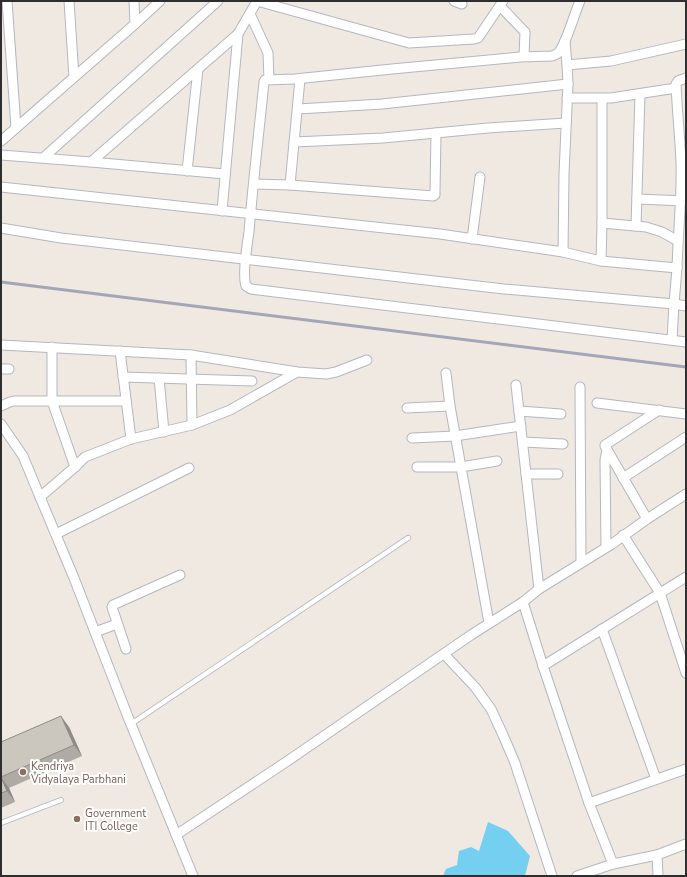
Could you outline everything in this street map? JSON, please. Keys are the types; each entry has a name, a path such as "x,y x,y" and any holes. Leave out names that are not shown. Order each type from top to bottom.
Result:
{"street":[{"path":"7,1 16,128"},
{"path":"69,1 74,77"},
{"path":"134,1 135,24"},
{"path":"1,142 160,1"},
{"path":"43,158 218,1"},
{"path":"91,162 238,34 257,1 409,43 478,38 502,4 525,32 524,56"},
{"path":"580,1 565,41 556,55 524,56 290,80 265,80 250,214 246,258 246,286 251,289 686,342"},
{"path":"250,14 268,53 269,79"},
{"path":"222,211 238,34"},
{"path":"563,252 564,174 568,84 565,41"},
{"path":"567,65 610,60 686,44"},
{"path":"187,171 198,69"},
{"path":"672,340 678,241 682,230 683,201 682,111 676,84 678,81 686,78"},
{"path":"290,186 300,79"},
{"path":"298,109 382,104 568,84"},
{"path":"567,98 602,98 676,88"},
{"path":"636,226 640,94"},
{"path":"601,261 602,98"},
{"path":"294,142 383,138 488,128 566,123"},
{"path":"254,184 433,196 436,192 436,133"},
{"path":"1,155 225,174"},
{"path":"472,239 480,177"},
{"path":"1,187 440,234 563,252 601,261 676,268"},
{"path":"637,199 683,201"},
{"path":"602,223 646,227 662,232 678,241"},
{"path":"1,228 61,238 246,258 504,289 686,306"},
{"path":"1,345 191,355 298,372 326,374 332,374 367,360"},
{"path":"52,347 52,401 75,467"},
{"path":"120,351 131,439"},
{"path":"191,355 192,425"},
{"path":"40,497 85,457 131,439 192,425 230,410 298,372"},
{"path":"446,373 450,406 489,624"},
{"path":"123,377 252,381"},
{"path":"160,378 164,432"},
{"path":"516,385 539,589"},
{"path":"580,387 581,562"},
{"path":"1,406 10,402 126,401"},
{"path":"597,403 686,414"},
{"path":"407,408 450,406"},
{"path":"647,519 605,444 658,410"},
{"path":"519,411 560,414"},
{"path":"1,424 23,456 74,578 131,724 193,876"},
{"path":"412,438 456,436 521,426"},
{"path":"623,478 686,437"},
{"path":"523,442 563,444"},
{"path":"606,547 605,460 607,450"},
{"path":"417,467 461,466 496,461"},
{"path":"56,534 189,468"},
{"path":"526,474 558,474"},
{"path":"176,835 523,602 539,589 686,494"},
{"path":"623,535 660,593 683,651 686,673"},
{"path":"126,649 117,624 112,607 113,605 180,575"},
{"path":"543,666 686,576"},
{"path":"523,602 589,802 613,864"},
{"path":"95,632 117,624"},
{"path":"602,629 656,780"},
{"path":"444,654 475,687 490,709 500,728 515,763 552,876"},
{"path":"589,802 686,769"},
{"path":"577,876 613,864 657,855 686,844"},
{"path":"657,855 658,876"}],"lane":[{"path":"131,724 408,538"},
{"path":"1,823 60,800"}],"water":[{"path":"488,822 508,831 530,856 525,876 443,876 446,869 457,865 459,851 471,847 479,851"}],"building":[{"path":"61,716 74,745 1,777 1,742"},
{"path":"1,777 7,791 1,793"}],"railway":[{"path":"1,282 686,367"}],"place":[{"name":"Kendriya Vidyalaya Parbhani","path":"23,772"},
{"name":"Government ITI College","path":"77,819"}]}
